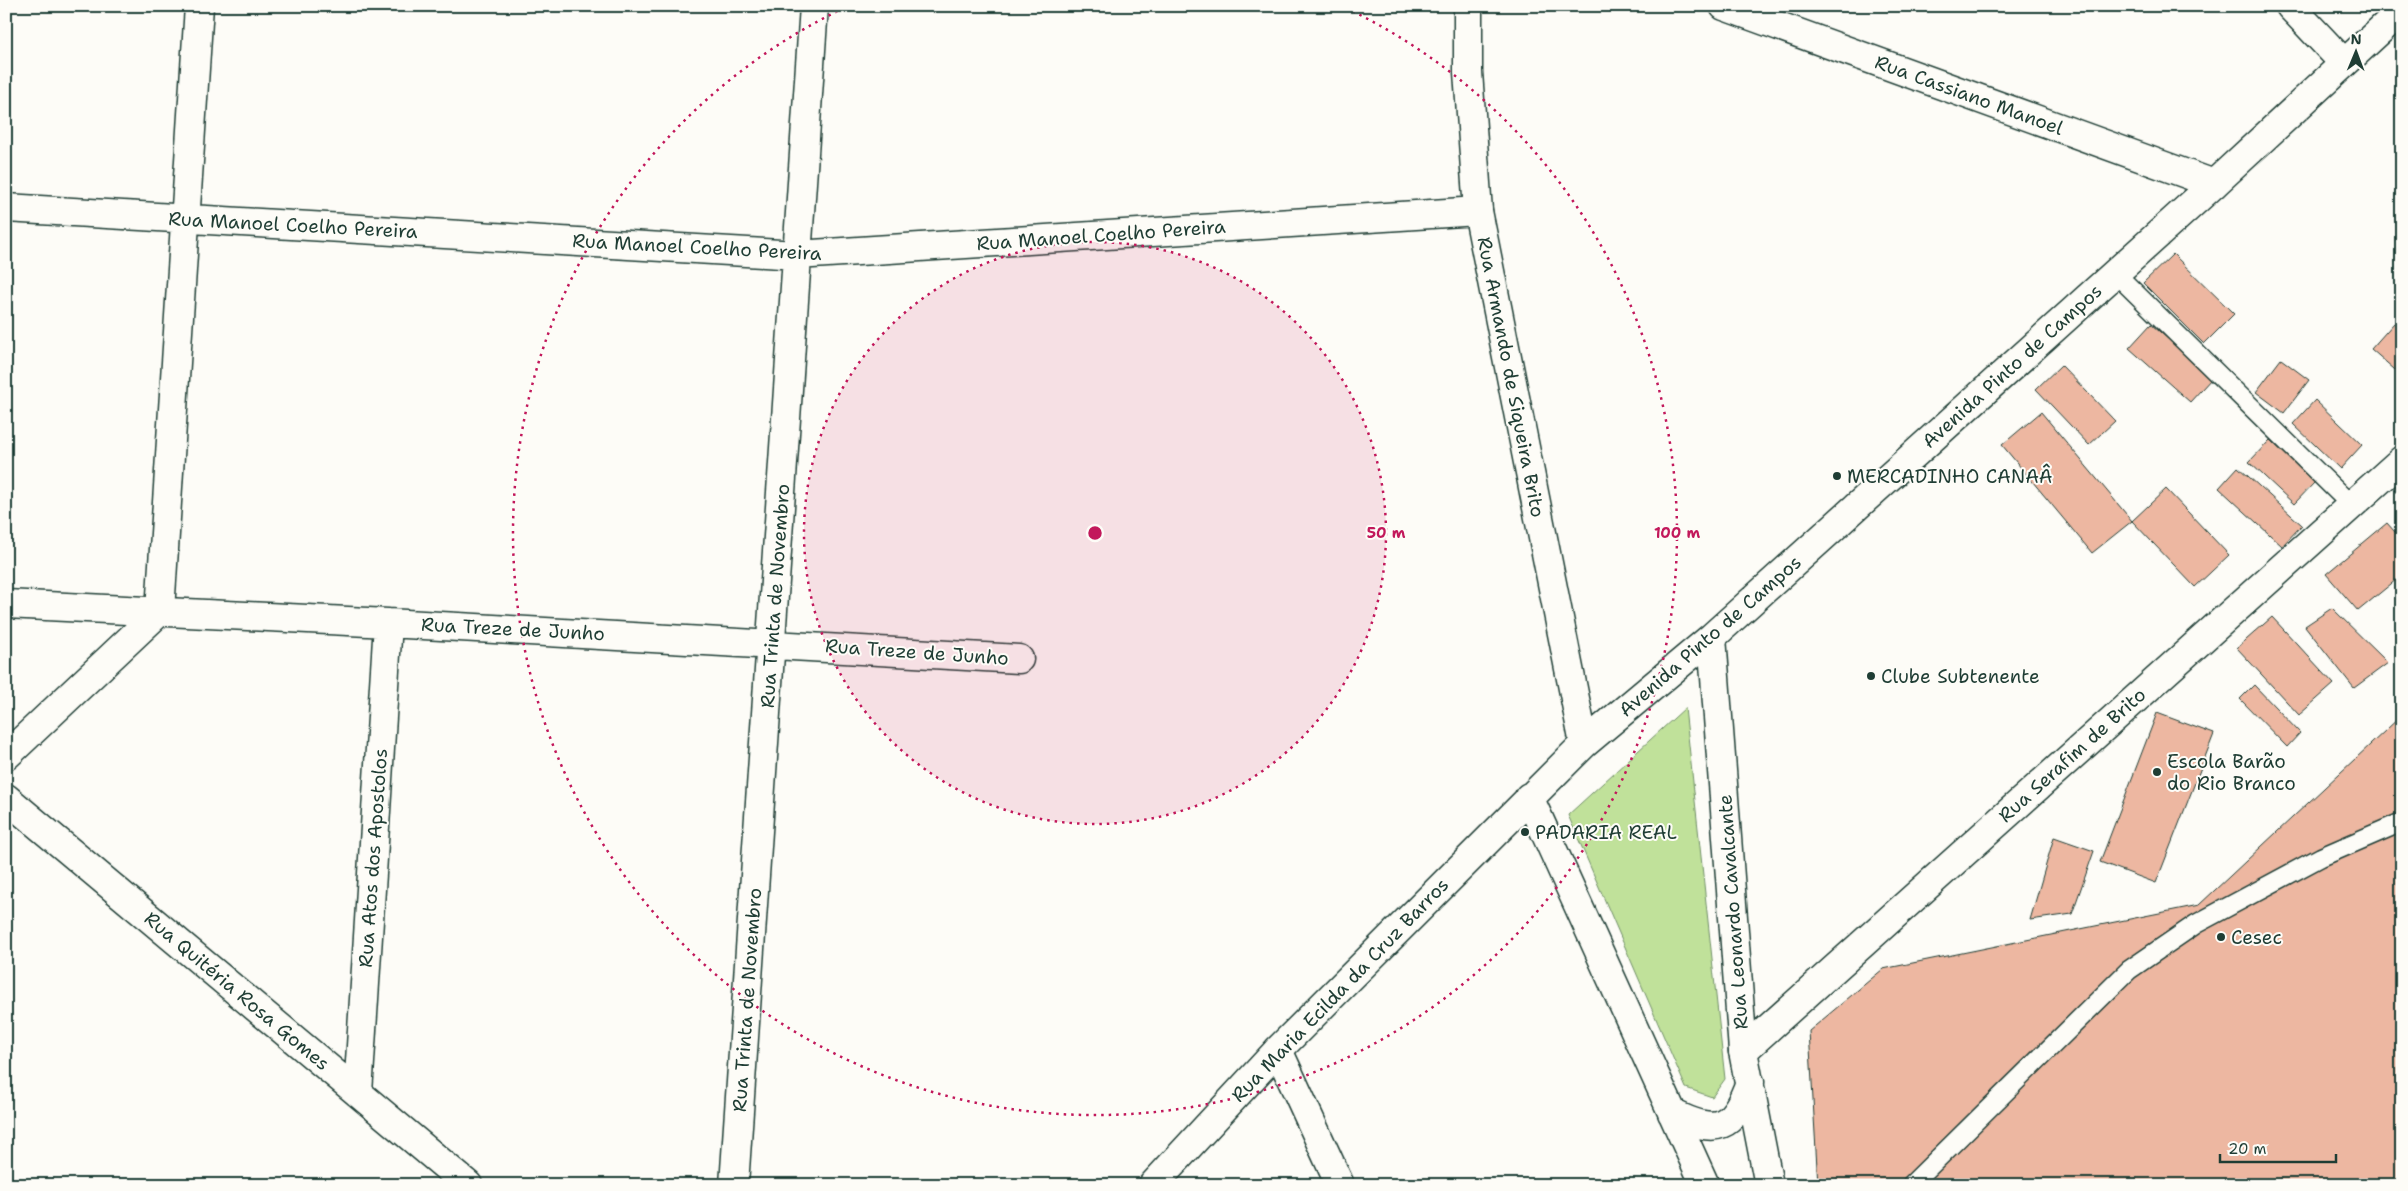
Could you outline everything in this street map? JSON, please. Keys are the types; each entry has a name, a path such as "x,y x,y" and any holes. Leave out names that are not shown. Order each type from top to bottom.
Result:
{"street":[{"path":"6,756 160,611 199,6"},
{"name":"Rua Trinta de Novembro","path":"734,1185 814,6"},
{"name":"Rua Armando de Siqueira Brito","path":"1468,6 1468,72 1478,211 1584,744"},
{"name":"Rua Cassiano Manoel","path":"1724,6 2214,184"},
{"path":"2290,6 2344,63"},
{"name":"Avenida Pinto de Campos","path":"1529,797 1584,744 1712,637 2214,184 2402,10"},
{"name":"Rua Manoel Coelho Pereira","path":"6,208 798,255 1478,211"},
{"name":"Rua Serafim de Brito","path":"1743,1051 2402,460"},
{"name":"Rua Treze de Junho","path":"6,604 388,623 1019,659"},
{"name":"Rua Atos dos Apostolos","path":"358,1093 388,623"},
{"name":"Rua Leonardo Cavalcante","path":"1712,637 1743,1051 1769,1185"},
{"path":"1529,797 1705,1185"},
{"name":"Rua Maria Ecilda da Cruz Barros","path":"1153,1185 1278,1050 1529,797"},
{"name":"Rua Quitéria Rosa Gomes","path":"6,798 468,1185"},
{"path":"1278,1050 1340,1185"},
{"path":"1672,1113 1691,1123 1706,1126 1721,1124 1734,1116 1741,1107 1750,1082"}],"lane":[{"path":"2115,273 2350,506"},
{"path":"1911,1185 2129,970 2196,924 2321,857 2402,822"}],"green space":[{"path":"1685,708 1725,1079 1712,1097 1686,1088 1568,815"}],"building":[{"path":"2173,254 2234,314 2204,344 2143,283"},
{"path":"2394,323 2402,329 2402,376 2371,349"},
{"path":"2151,324 2212,378 2190,402 2129,348"},
{"path":"2281,359 2309,380 2284,413 2256,392"},
{"path":"2061,365 2115,421 2089,445 2036,389"},
{"path":"2315,400 2362,445 2340,469 2293,424"},
{"path":"2041,412 2132,521 2092,553 2002,445"},
{"path":"2270,440 2315,482 2294,504 2249,462"},
{"path":"2238,467 2302,525 2282,546 2219,488"},
{"path":"2402,487 2402,498 2396,492"},
{"path":"2166,489 2229,555 2195,587 2132,521"},
{"path":"2387,523 2402,540 2402,575 2358,611 2326,574"},
{"path":"2332,608 2388,663 2354,688 2305,626"},
{"path":"2272,617 2334,684 2299,715 2237,648"},
{"path":"2254,685 2300,733 2287,747 2240,699"},
{"path":"2157,713 2214,734 2156,883 2100,862"},
{"name":"Cesec","path":"2402,715 2402,1185 1818,1185 1809,1031 1883,969 2199,905"},
{"path":"2054,837 2094,851 2072,914 2030,920"}],"place":[{"name":"MERCADINHO CANAÂ","path":"1837,476"},
{"name":"Clube Subtenente","path":"1871,676"},
{"name":"Escola Barão do Rio Branco","path":"2157,772"},
{"name":"PADARIA REAL","path":"1525,832"},
{"name":"Cesec","path":"2221,937"}]}
